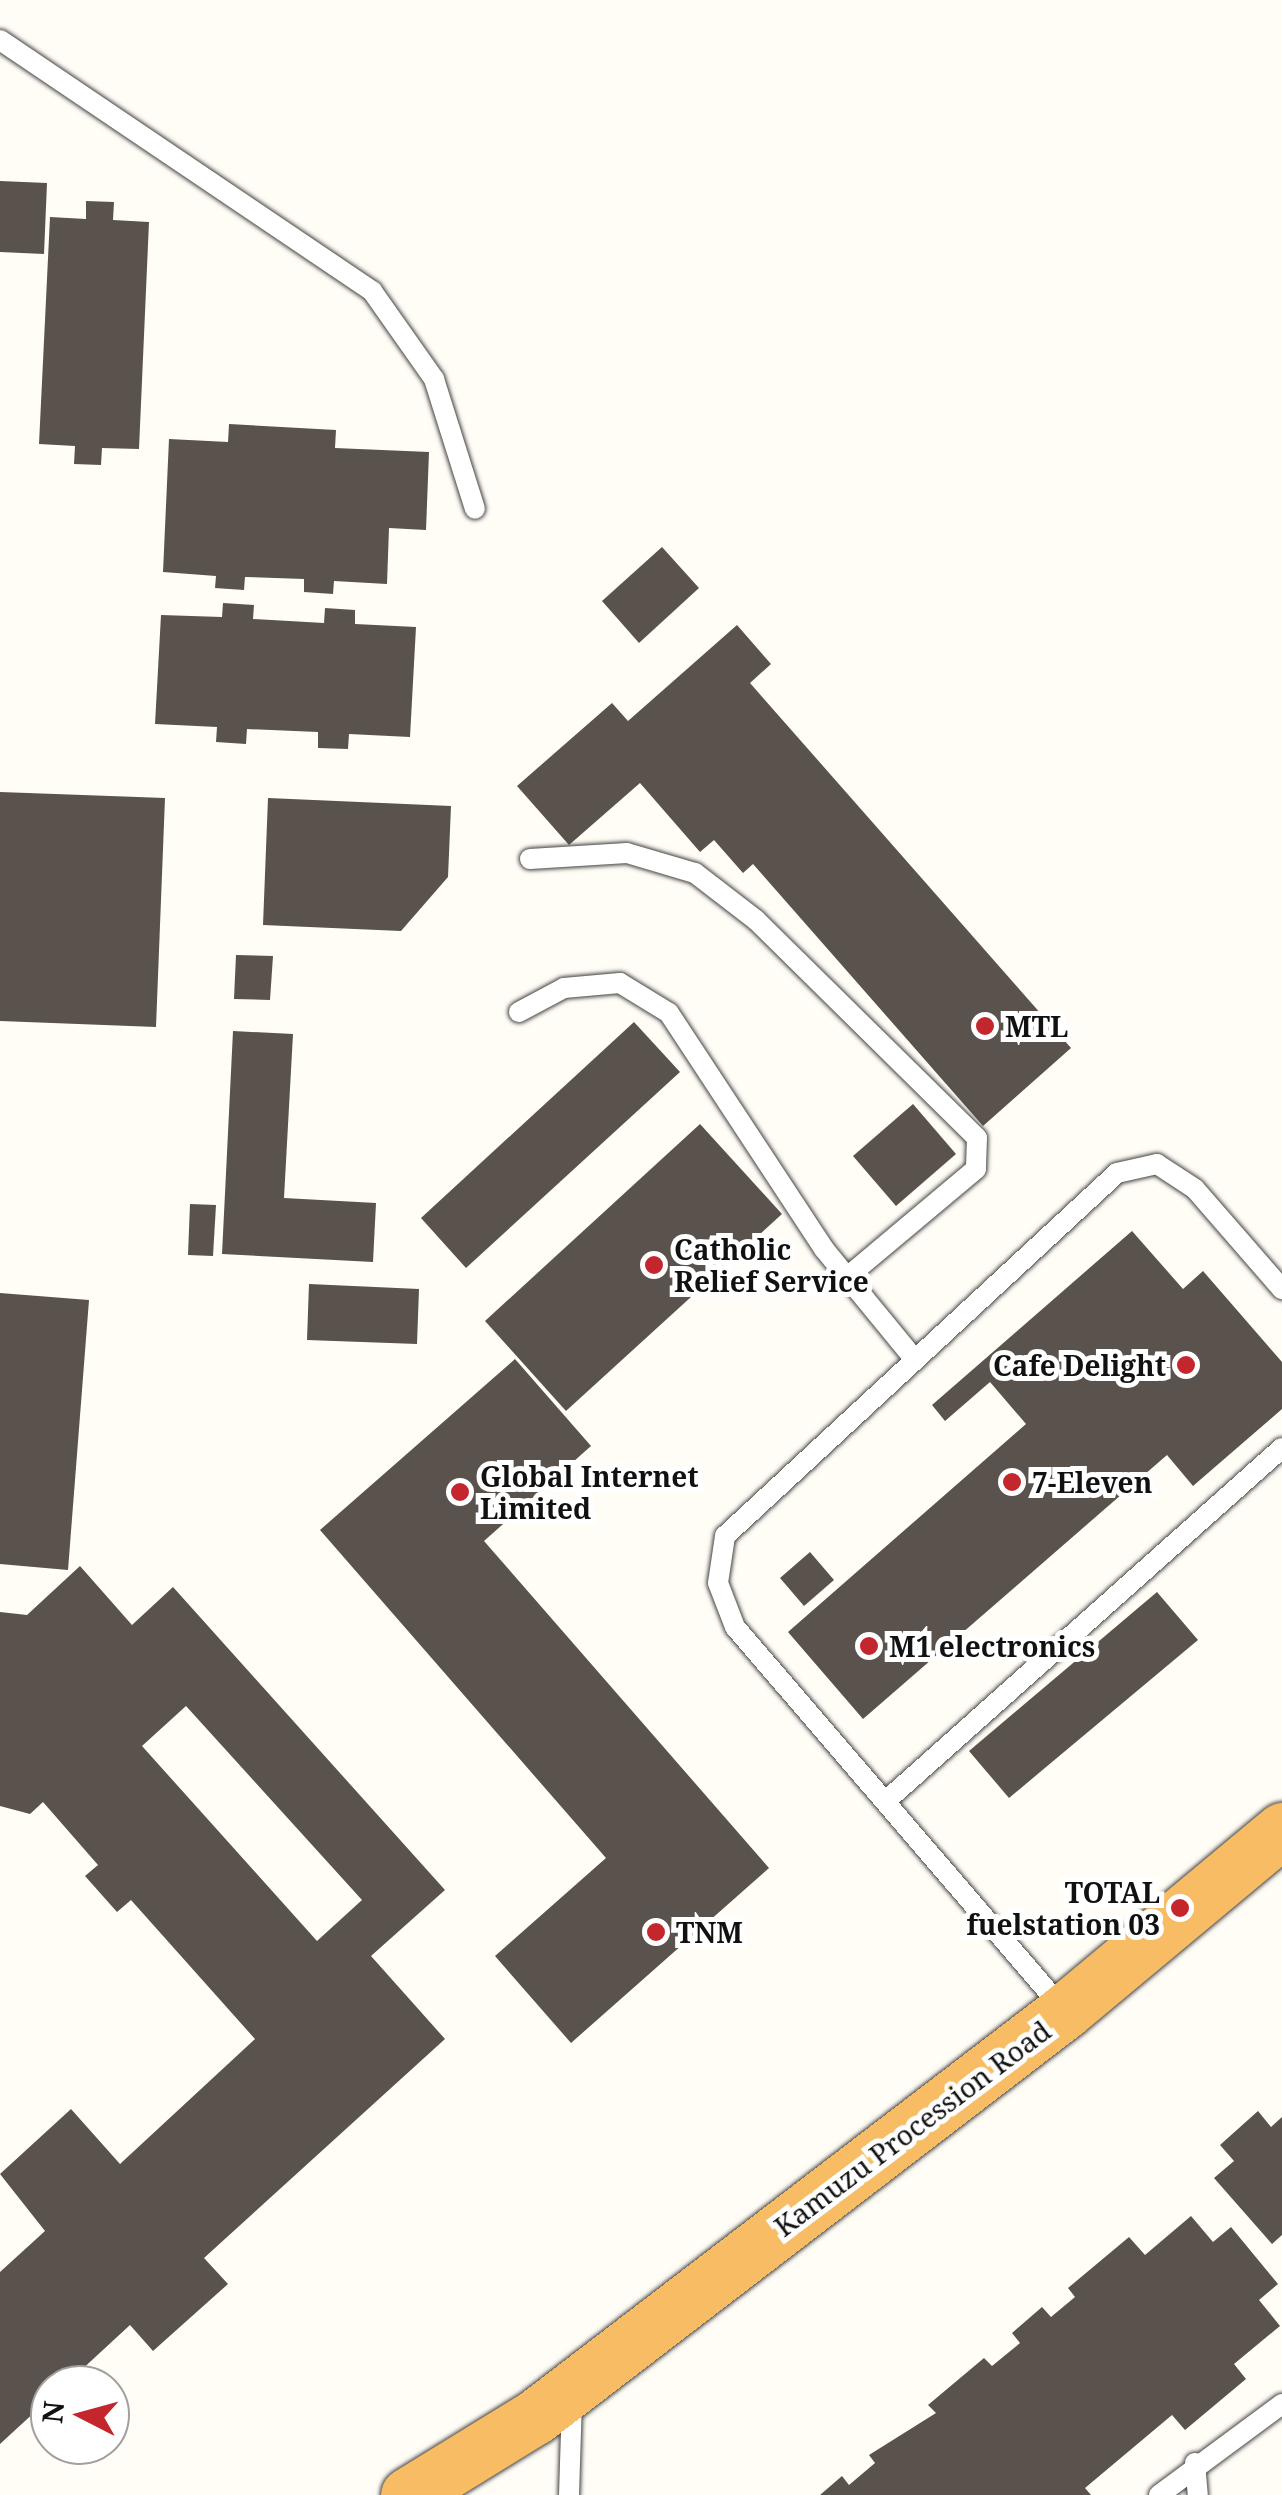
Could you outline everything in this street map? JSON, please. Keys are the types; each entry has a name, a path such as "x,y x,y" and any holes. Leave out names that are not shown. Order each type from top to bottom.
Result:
{"highway":[{"name":"Kamuzu Procession Road","path":"554,2402 1064,2010 1282,1830"},
{"path":"408,2495 554,2402"},
{"path":"470,2495 554,2402"}],"lane":[{"path":"0,40 372,291 434,380 475,508"},
{"path":"530,859 627,852 695,874 756,920 977,1138 976,1169 845,1279"},
{"path":"519,1012 564,988 620,983 670,1012 845,1279 911,1354"},
{"path":"1064,2010 735,1627 718,1583 725,1536 911,1354 1117,1173 1157,1164 1195,1188 1282,1289"},
{"path":"887,1800 1282,1448"},
{"path":"554,2402 569,2495"},
{"path":"1159,2495 1195,2464 1282,2404"},
{"path":"1195,2464 1198,2495"}],"building":[{"path":"0,181 47,183 44,254 0,252"},
{"path":"86,201 114,202 113,220 149,222 139,449 102,448 101,465 74,464 75,446 39,444 50,217 86,219"},
{"path":"229,424 336,430 335,448 429,452 426,530 389,528 387,584 334,581 333,594 304,592 304,579 245,577 244,590 215,588 216,576 163,572 169,439 228,442"},
{"path":"662,547 699,588 639,643 602,601"},
{"path":"223,603 254,605 253,619 324,623 325,608 355,610 355,624 416,627 410,737 349,734 348,749 318,748 318,732 247,729 246,744 216,742 217,727 155,724 161,615 222,617"},
{"path":"737,625 771,664 750,683 1071,1048 983,1126 753,864 743,873 714,840 700,852 640,783 569,845 517,786 612,703 628,721"},
{"path":"0,792 165,798 156,1027 0,1021"},
{"path":"268,798 451,806 448,877 401,931 263,925"},
{"path":"236,955 273,956 270,1000 234,999"},
{"path":"634,1022 680,1072 466,1268 421,1218"},
{"path":"233,1031 293,1034 284,1198 376,1203 373,1262 222,1254"},
{"path":"913,1104 956,1154 896,1206 853,1156"},
{"path":"700,1124 782,1214 566,1411 485,1321"},
{"path":"190,1204 216,1205 213,1256 188,1255"},
{"path":"1132,1231 1183,1289 1203,1271 1282,1362 1282,1409 1193,1486 1167,1455 863,1719 788,1632 1026,1424 990,1382 945,1421 932,1405"},
{"path":"309,1284 419,1289 417,1344 307,1340"},
{"path":"0,1293 89,1300 68,1570 0,1564"},
{"path":"515,1359 591,1446 484,1541 769,1868 571,2043 495,1956 606,1858 320,1530"},
{"path":"810,1552 834,1580 804,1606 780,1578"},
{"path":"80,1566 132,1625 173,1587 445,1890 371,1956 445,2039 204,2258 228,2284 153,2351 130,2325 87,2365 30,2365 30,2416 0,2444 0,2272 45,2231 0,2174 71,2109 120,2164 255,2039 131,1900 117,1912 85,1876 98,1865 43,1802 30,1814 0,1806 0,1612 27,1615","holes":["186,1706 362,1900 317,1941 142,1746"]},
{"path":"1157,1592 1198,1640 1009,1798 969,1751"},
{"path":"1258,2111 1271,2127 1282,2117 1282,2235 1272,2244 1214,2178 1234,2161 1220,2145"},
{"path":"1191,2216 1213,2242 1231,2227 1278,2284 1259,2300 1280,2326 1234,2364 1246,2379 1185,2430 1172,2415 1085,2488 1091,2495 820,2495 842,2476 849,2485 875,2463 869,2455 936,2413 928,2405 984,2358 992,2366 1020,2343 1012,2333 1042,2307 1051,2317 1075,2297 1068,2288 1129,2237 1145,2255"}],"place":[{"name":"MTL","path":"985,1026"},
{"name":"Catholic Relief Service","path":"654,1265"},
{"name":"Cafe Delight","path":"1186,1365"},
{"name":"7-Eleven","path":"1012,1482"},
{"name":"Global Internet Limited","path":"460,1492"},
{"name":"M1 electronics","path":"869,1646"},
{"name":"TOTAL fuelstation 03","path":"1180,1908"},
{"name":"TNM","path":"656,1932"}]}
